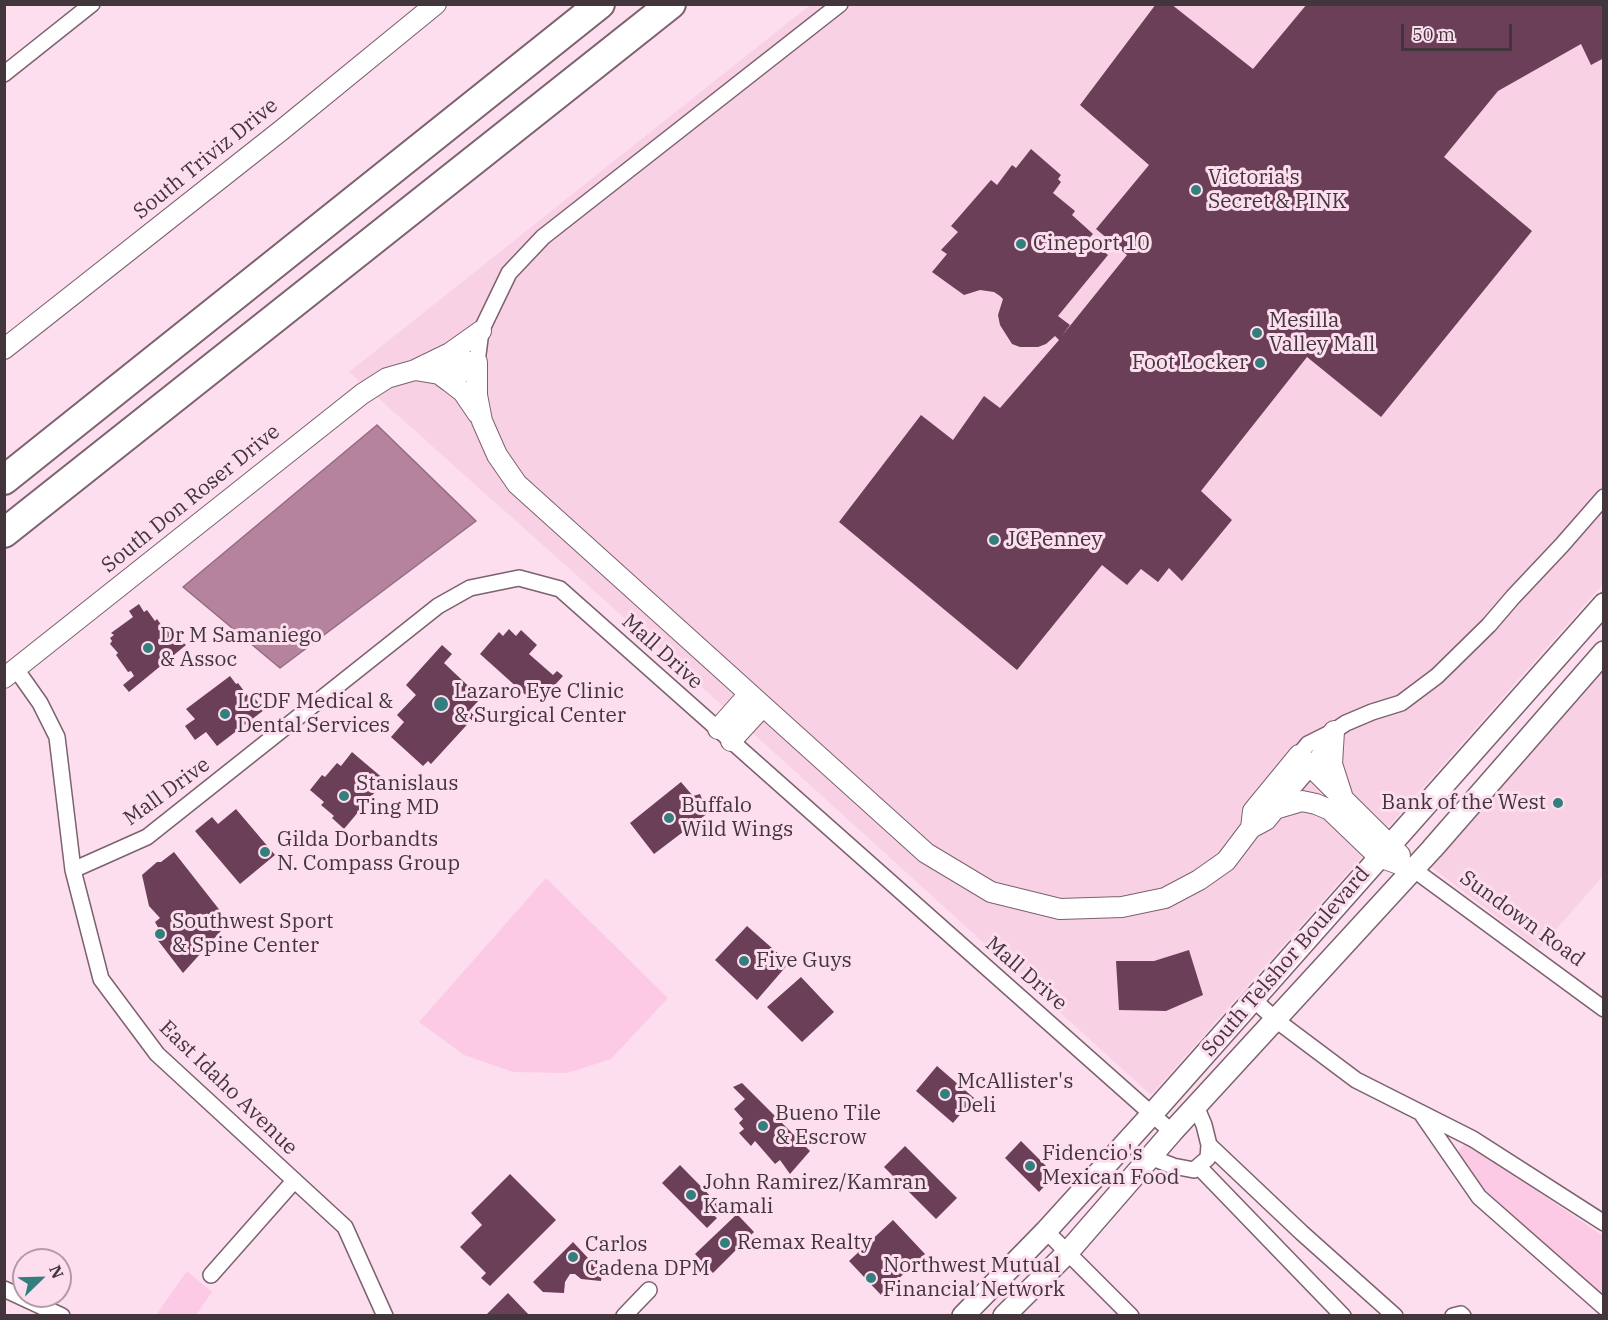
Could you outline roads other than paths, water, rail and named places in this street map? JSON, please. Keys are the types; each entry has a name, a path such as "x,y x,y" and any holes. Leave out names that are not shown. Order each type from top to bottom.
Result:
{"highway":[{"path":"4,480 600,4"},
{"path":"4,533 671,4"}],"main road":[{"name":"South Telshor Boulevard","path":"963,1316 1046,1231 1153,1113 1604,604"},
{"name":"South Telshor Boulevard","path":"1004,1316 1068,1252 1172,1132 1413,869 1604,652"}],"street":[{"path":"7,65 92,4"},
{"name":"South Triviz Drive","path":"4,350 283,129 436,4"},
{"path":"482,420 477,395 481,331 509,273 543,237 840,4"},
{"path":"481,331 450,354 438,367 463,392 482,420 497,455 517,484 926,853 991,892 1060,909 1122,907 1165,898 1199,880 1226,861 1251,828 1266,820 1275,809 1299,768"},
{"name":"South Don Roser Drive","path":"10,673 362,394 387,378 415,370 438,367 477,368"},
{"path":"1251,828 1253,811 1334,731 1372,712 1401,704 1437,676 1489,626 1512,597 1604,497"},
{"name":"Mall Drive","path":"73,870 147,837 438,606 470,588 519,578 560,589 1172,1132"},
{"name":"East Idaho Avenue","path":"10,673 40,703 57,737 73,870 101,979 157,1054 345,1227 385,1316"},
{"path":"724,735 756,700"},
{"path":"1275,809 1302,801 1336,804 1332,764 1334,731"},
{"name":"Sundown Road","path":"1299,768 1385,850 1604,1009"},
{"path":"1254,1000 1276,1020 1356,1080 1473,1139 1604,1223"},
{"path":"1150,1157 1173,1166 1194,1170 1208,1158 1209,1145 1196,1106"},
{"path":"1422,1115 1479,1197 1604,1307"},
{"path":"1209,1145 1302,1233 1395,1316"},
{"path":"1199,1167 1343,1316"},
{"path":"211,1275 294,1181"},
{"path":"1046,1231 1131,1316"},
{"path":"4,1289 62,1316"},
{"path":"624,1316 649,1290"},
{"path":"1454,1316 1461,1314 1463,1316"}],"place":[{"name":"Victoria's Secret & PINK","path":"1196,190"},
{"name":"Cineport 10","path":"1021,244"},
{"name":"Mesilla Valley Mall","path":"1257,333"},
{"name":"Foot Locker","path":"1260,363"},
{"name":"JCPenney","path":"994,540"},
{"name":"Dr M Samaniego & Assoc","path":"148,648"},
{"name":"Lazaro Eye Clinic & Surgical Center","path":"441,704"},
{"name":"LCDF Medical & Dental Services","path":"225,714"},
{"name":"Stanislaus Ting MD","path":"344,796"},
{"name":"Bank of the West","path":"1558,803"},
{"name":"Buffalo Wild Wings","path":"669,818"},
{"name":"Gilda Dorbandts N. Compass Group","path":"265,852"},
{"name":"Southwest Sport & Spine Center","path":"160,934"},
{"name":"Five Guys","path":"744,961"},
{"name":"McAllister's Deli","path":"945,1094"},
{"name":"Bueno Tile & Escrow","path":"763,1126"},
{"name":"Fidencio's Mexican Food","path":"1030,1166"},
{"name":"John Ramirez/Kamran Kamali","path":"691,1195"},
{"name":"Remax Realty","path":"725,1243"},
{"name":"Carlos Cadena DPM","path":"573,1257"},
{"name":"Northwest Mutual Financial Network","path":"871,1278"}]}
